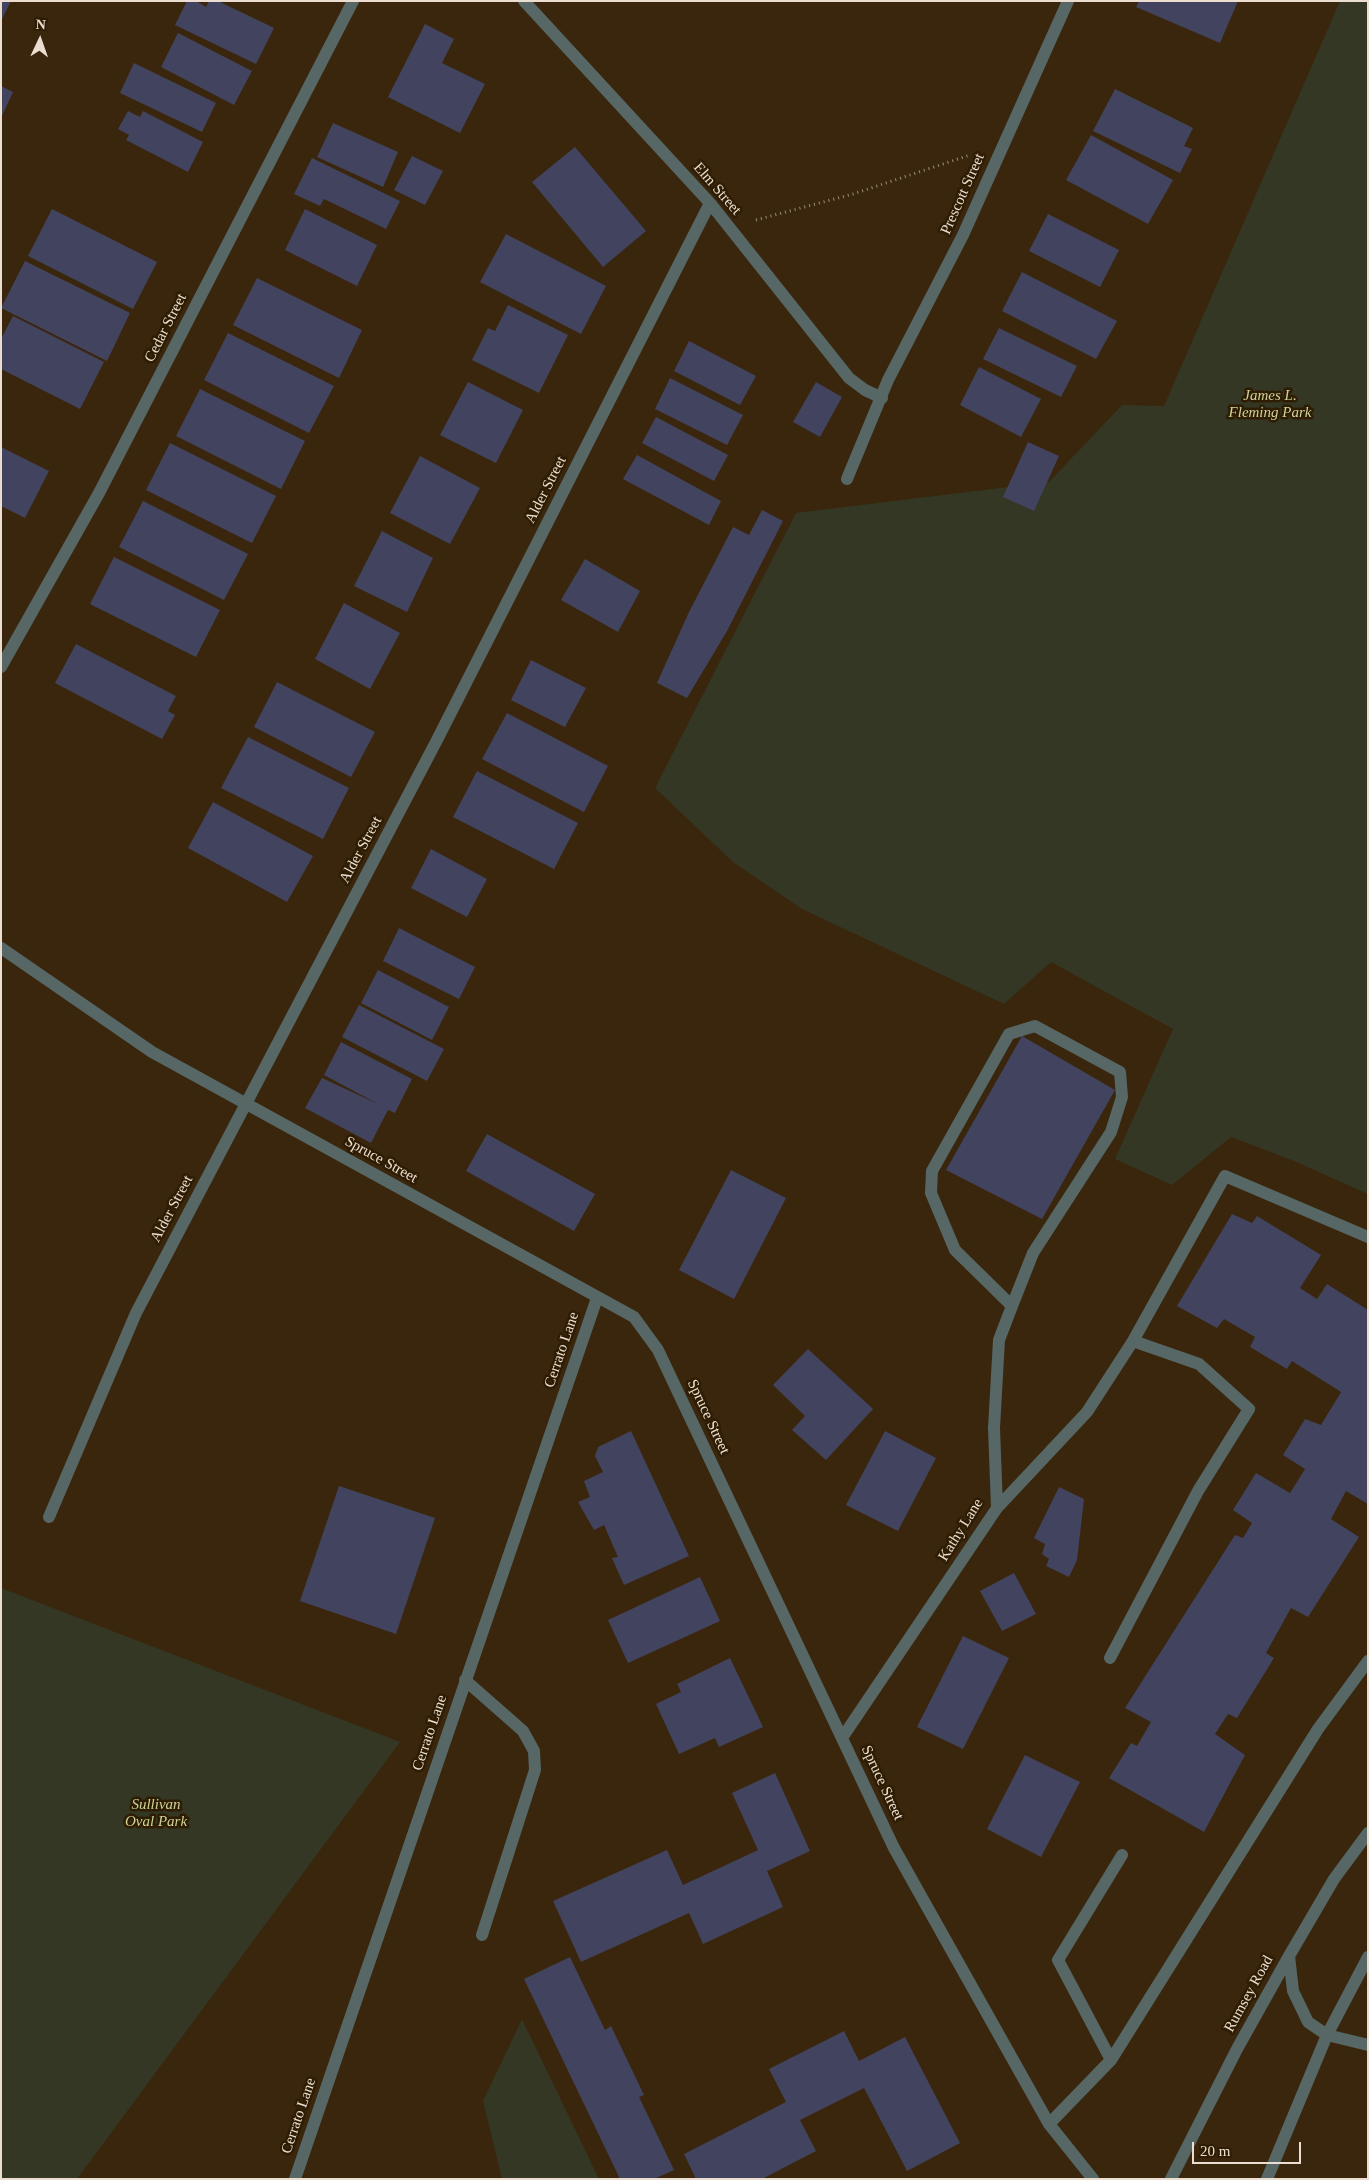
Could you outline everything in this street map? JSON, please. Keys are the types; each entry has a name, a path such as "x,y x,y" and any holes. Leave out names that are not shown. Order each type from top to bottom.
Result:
{"street":[{"name":"Cedar Street","path":"1,667 98,493 353,1"},
{"name":"Elm Street","path":"524,1 710,203 849,378 865,390 882,398"},
{"name":"Prescott Street","path":"847,479 888,380 963,235 1068,1"},
{"name":"Alder Street","path":"49,1517 136,1313 437,740 710,203"},
{"name":"Spruce Street","path":"1,948 152,1052 634,1317 658,1350 894,1848 1049,2124 1093,2179"},
{"name":"Kathy Lane","path":"842,1738 998,1508 994,1428 999,1340 1033,1253 1111,1132 1122,1097 1120,1072 1035,1026 1009,1034 932,1171 931,1193 955,1250 1012,1306"},
{"path":"998,1508 1088,1412 1133,1341 1225,1176 1368,1237"},
{"name":"Cerrato Lane","path":"294,2179 597,1298"},
{"path":"1110,1658 1198,1492 1249,1409 1199,1364 1133,1341"},
{"path":"1049,2124 1111,2060 1318,1729 1368,1661"},
{"path":"465,1680 523,1731 534,1751 534,1770 482,1935"},
{"name":"Rumsey Road","path":"1171,2179 1237,2049 1289,1956 1334,1879 1368,1833"},
{"path":"1111,2060 1058,1960 1122,1855"},
{"path":"1289,1956 1294,1991 1308,2022 1326,2035 1368,2045"},
{"path":"1267,2179 1326,2035 1368,1958"}],"path":[{"path":"729,227 853,194 1004,144"}],"green space":[{"name":"James L. Fleming Park","path":"1340,1 1368,1 1368,1194 1294,1161 1231,1137 1172,1185 1115,1159 1173,1029 1051,962 1004,1004 802,909 733,862 655,788 796,513 1049,482 1122,405 1164,406"},
{"name":"Sullivan Oval Park","path":"1,1588 400,1742 77,2179 1,2179"},
{"path":"522,2019 599,2179 502,2179 483,2101"}],"building":[{"path":"1,1 11,1 1,21"},
{"path":"187,1 196,1 206,7 209,1 218,1 274,28 256,64 175,25"},
{"path":"1139,1 1238,1 1220,43 1136,7"},
{"path":"425,24 454,39 442,63 485,84 460,133 388,97"},
{"path":"178,33 252,71 234,105 161,67"},
{"path":"134,63 216,103 202,132 120,93"},
{"path":"1,86 13,92 1,118"},
{"path":"1115,89 1193,128 1184,146 1192,149 1180,173 1093,131"},
{"path":"128,111 140,117 143,111 203,142 188,172 126,140 129,135 118,129"},
{"path":"333,123 398,152 383,187 317,157"},
{"path":"1091,135 1173,180 1148,224 1066,180"},
{"path":"575,147 646,231 603,267 532,182"},
{"path":"412,156 443,171 425,205 394,190"},
{"path":"312,158 400,201 386,229 324,199 320,206 294,194"},
{"path":"52,209 157,262 133,309 28,256"},
{"path":"305,209 377,245 357,286 285,250"},
{"path":"1048,214 1119,250 1100,287 1029,251"},
{"path":"506,234 606,286 581,334 480,282"},
{"path":"25,261 130,313 107,361 1,308"},
{"path":"1022,272 1117,321 1096,359 1002,311"},
{"path":"257,278 362,330 339,378 233,325"},
{"path":"508,305 568,335 539,393 472,360 488,328 495,331"},
{"path":"13,316 104,362 80,409 1,369 1,339"},
{"path":"999,328 1077,366 1061,397 983,359"},
{"path":"228,333 334,386 309,433 204,380"},
{"path":"689,341 756,376 740,405 674,371"},
{"path":"979,367 1041,399 1021,437 960,405"},
{"path":"670,378 743,415 727,445 655,409"},
{"path":"468,382 523,410 496,463 440,435"},
{"path":"816,382 842,397 820,437 793,422"},
{"path":"200,389 305,441 281,489 176,436"},
{"path":"656,417 728,455 714,481 642,443"},
{"path":"1028,442 1059,456 1034,511 1003,497"},
{"path":"170,443 276,496 252,543 146,490"},
{"path":"1,447 49,471 25,518 1,506"},
{"path":"637,455 721,501 709,525 623,479"},
{"path":"420,456 480,488 450,544 390,513"},
{"path":"143,501 248,554 224,600 119,547"},
{"path":"762,510 783,521 727,631 687,698 657,683 689,612 733,527 749,535"},
{"path":"382,531 433,558 407,612 354,586"},
{"path":"114,557 220,610 196,657 90,604"},
{"path":"585,559 640,591 618,632 561,600"},
{"path":"344,603 400,633 370,689 315,659"},
{"path":"76,644 176,696 168,711 175,715 162,739 55,683"},
{"path":"531,660 586,688 565,727 511,700"},
{"path":"277,682 375,732 351,777 254,727"},
{"path":"507,713 608,766 584,812 482,759"},
{"path":"248,737 349,788 323,839 221,788"},
{"path":"477,771 578,823 554,869 453,817"},
{"path":"213,802 313,856 287,902 188,848"},
{"path":"431,849 487,879 467,917 411,888"},
{"path":"399,928 475,967 459,999 383,961"},
{"path":"378,970 449,1007 432,1040 361,1003"},
{"path":"359,1005 444,1049 427,1081 342,1037"},
{"path":"1022,1036 1115,1090 1042,1219 946,1170"},
{"path":"341,1042 412,1079 395,1113 388,1110 371,1143 305,1108 322,1078 378,1104 324,1075"},
{"path":"487,1134 595,1194 574,1231 466,1171"},
{"path":"731,1170 786,1198 734,1299 679,1270"},
{"path":"1232,1214 1252,1223 1257,1216 1321,1255 1300,1288 1317,1299 1327,1284 1368,1310 1368,1504 1346,1491 1331,1519 1359,1537 1308,1617 1291,1608 1266,1653 1274,1658 1237,1718 1228,1714 1215,1734 1245,1755 1204,1832 1109,1778 1131,1743 1137,1746 1151,1722 1125,1708 1235,1535 1243,1538 1252,1523 1233,1510 1256,1473 1290,1493 1305,1469 1283,1455 1305,1419 1321,1425 1341,1392 1292,1361 1287,1369 1250,1347 1255,1337 1224,1319 1217,1328 1177,1306"},
{"path":"808,1349 873,1409 826,1460 792,1430 805,1416 773,1385"},
{"path":"631,1431 689,1556 624,1585 612,1558 618,1557 604,1525 594,1530 578,1502 590,1497 584,1481 603,1472 595,1456 598,1447"},
{"path":"885,1431 936,1458 898,1531 846,1505"},
{"path":"339,1486 435,1518 396,1634 300,1601"},
{"path":"1059,1487 1084,1499 1077,1560 1069,1577 1046,1566 1049,1559 1042,1554 1045,1544 1034,1538"},
{"path":"1014,1573 1036,1614 1002,1631 980,1591"},
{"path":"700,1577 720,1621 628,1663 608,1620"},
{"path":"963,1636 1009,1658 963,1749 917,1727"},
{"path":"730,1658 763,1727 719,1747 715,1738 679,1754 656,1704 681,1692 677,1684"},
{"path":"1025,1755 1080,1782 1041,1857 987,1829"},
{"path":"775,1773 810,1851 767,1871 783,1907 703,1944 689,1913 581,1962 553,1901 667,1850 683,1885 758,1850 732,1793"},
{"path":"570,1957 605,2030 611,2026 644,2095 639,2097 674,2170 654,2179 620,2179 524,1979"},
{"path":"844,2031 859,2061 905,2037 960,2143 907,2171 864,2088 800,2120 816,2151 762,2179 696,2179 684,2154 786,2102 769,2069"}]}
